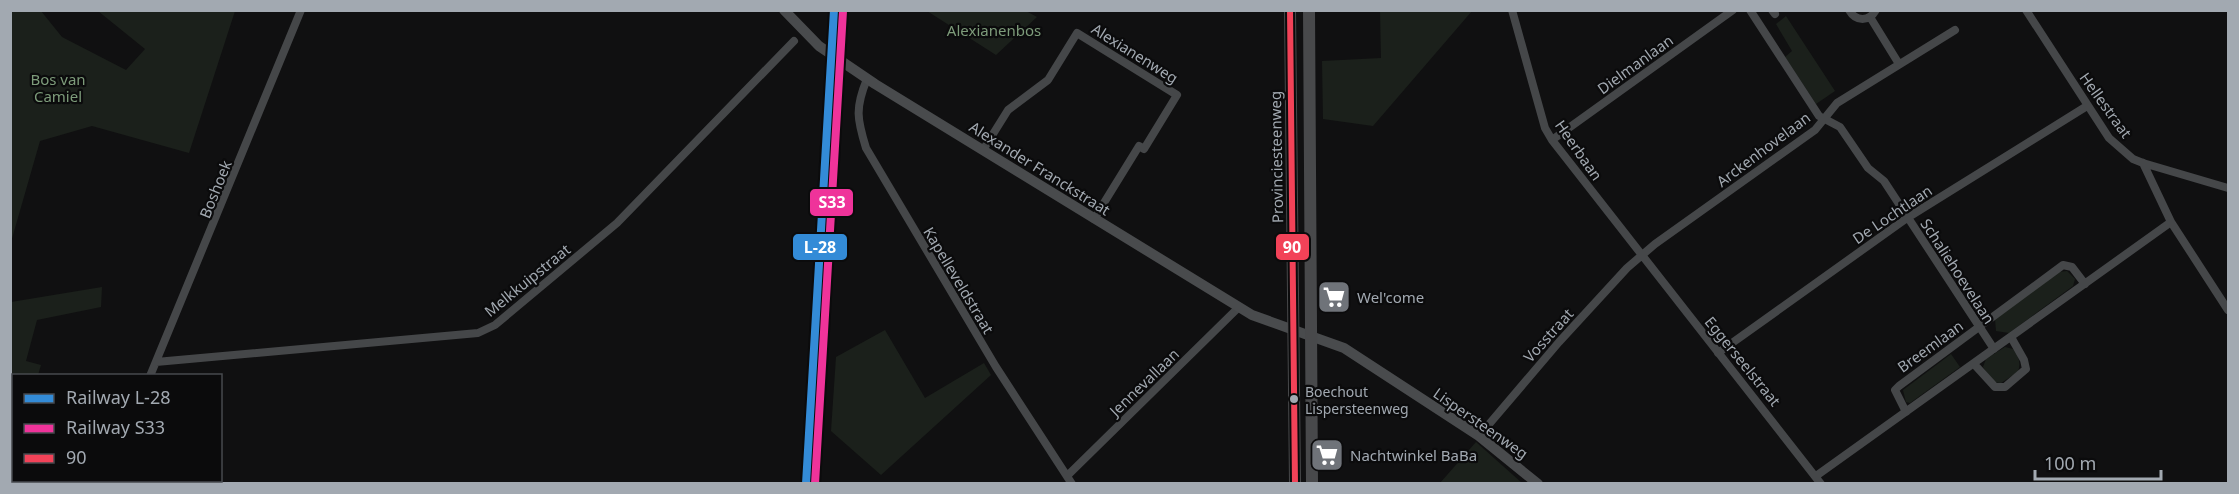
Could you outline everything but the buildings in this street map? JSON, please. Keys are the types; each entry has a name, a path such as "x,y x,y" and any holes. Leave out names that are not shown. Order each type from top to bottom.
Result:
{"main road":[{"name":"Provinciesteenweg","path":"1290,10 1295,483"},
{"path":"1309,10 1312,483"}],"street":[{"name":"Boshoek","path":"150,374 208,243 301,10"},
{"name":"Alexander Franckstraat","path":"784,10 819,46 867,79 1239,308 1294,330"},
{"name":"Heerbaan","path":"1512,10 1545,128 1641,256"},
{"name":"Dielmanlaan","path":"1552,140 1733,10"},
{"name":"Schaliehoevelaan","path":"1750,10 1819,116 1840,127 1868,168 1884,181 1994,350"},
{"path":"1849,10 1858,19 1870,17 1876,10"},
{"name":"Hellestraat","path":"2026,10 2109,138 2133,159 2229,188"},
{"path":"1870,17 1899,64"},
{"name":"Arckenhovelaan","path":"1641,256 1815,130 1837,103 1955,30"},
{"name":"Alexianenweg","path":"983,150 1008,110 1048,80 1077,33 1177,95 1144,149 1139,146 1094,219"},
{"name":"Melkkuipstraat","path":"156,362 478,333 495,325 617,223 794,41"},
{"name":"Kapelleveldstraat","path":"867,79 857,104 858,120 866,148 996,367 1072,483"},
{"name":"De Lochtlaan","path":"1718,353 1907,218 2087,106"},
{"path":"2144,163 2171,222 2229,310"},
{"path":"1819,480 1906,412 2171,222"},
{"name":"Eggerseelstraat","path":"1641,256 1819,480"},
{"name":"Vosstraat","path":"1479,436 1559,342 1641,256"},
{"name":"Breemlaan","path":"1906,412 1896,395 1895,390 1899,386 2063,265 2072,267 2085,284"},
{"name":"Jennevallaan","path":"1067,476 1239,308"},
{"name":"Lispersteenweg","path":"1294,330 1344,348 1479,436 1538,483"},
{"path":"1974,364 1995,387 2006,387 2026,369 2024,360 2011,337"}],"green space":[{"name":"Bos van Camiel","path":"11,10 41,11 62,37 126,70 145,49 98,11 235,11 189,153 92,126 40,141 11,242"},
{"name":"Alexianenbos","path":"927,11 1026,11 1037,17 996,55"},
{"path":"1380,11 1472,11 1373,126 1323,119 1322,61 1381,58"},
{"path":"1786,16 1835,91 1816,104 1785,57 1792,51 1776,24"},
{"path":"2067,271 2075,279 2073,286 2009,333 1996,331 1995,319 2059,272"},
{"path":"102,287 101,307 37,320 26,361 41,365 38,374 12,374 12,482 81,482 80,484 11,483 11,302"},
{"path":"885,330 925,398 984,363 991,375 881,475 831,431 836,357"},
{"path":"2005,347 2013,349 2017,355 2018,372 2001,383 1993,382 1983,367 1986,359"},
{"path":"1951,354 1960,367 1910,403 1906,402 1903,390"},
{"path":"1476,442 1522,483 1440,483"}],"rail line":[{"name":"L-28","path":"806,484 834,10"},
{"name":"S33","path":"815,484 843,11"}],"transit line":[{"name":"90","path":"1290,10 1295,484"}],"place":[{"name":"Wel'come","path":"1334,297"},
{"name":"Boechout Lispersteenweg","path":"1294,399"},
{"name":"Nachtwinkel BaBa","path":"1327,455"}]}
